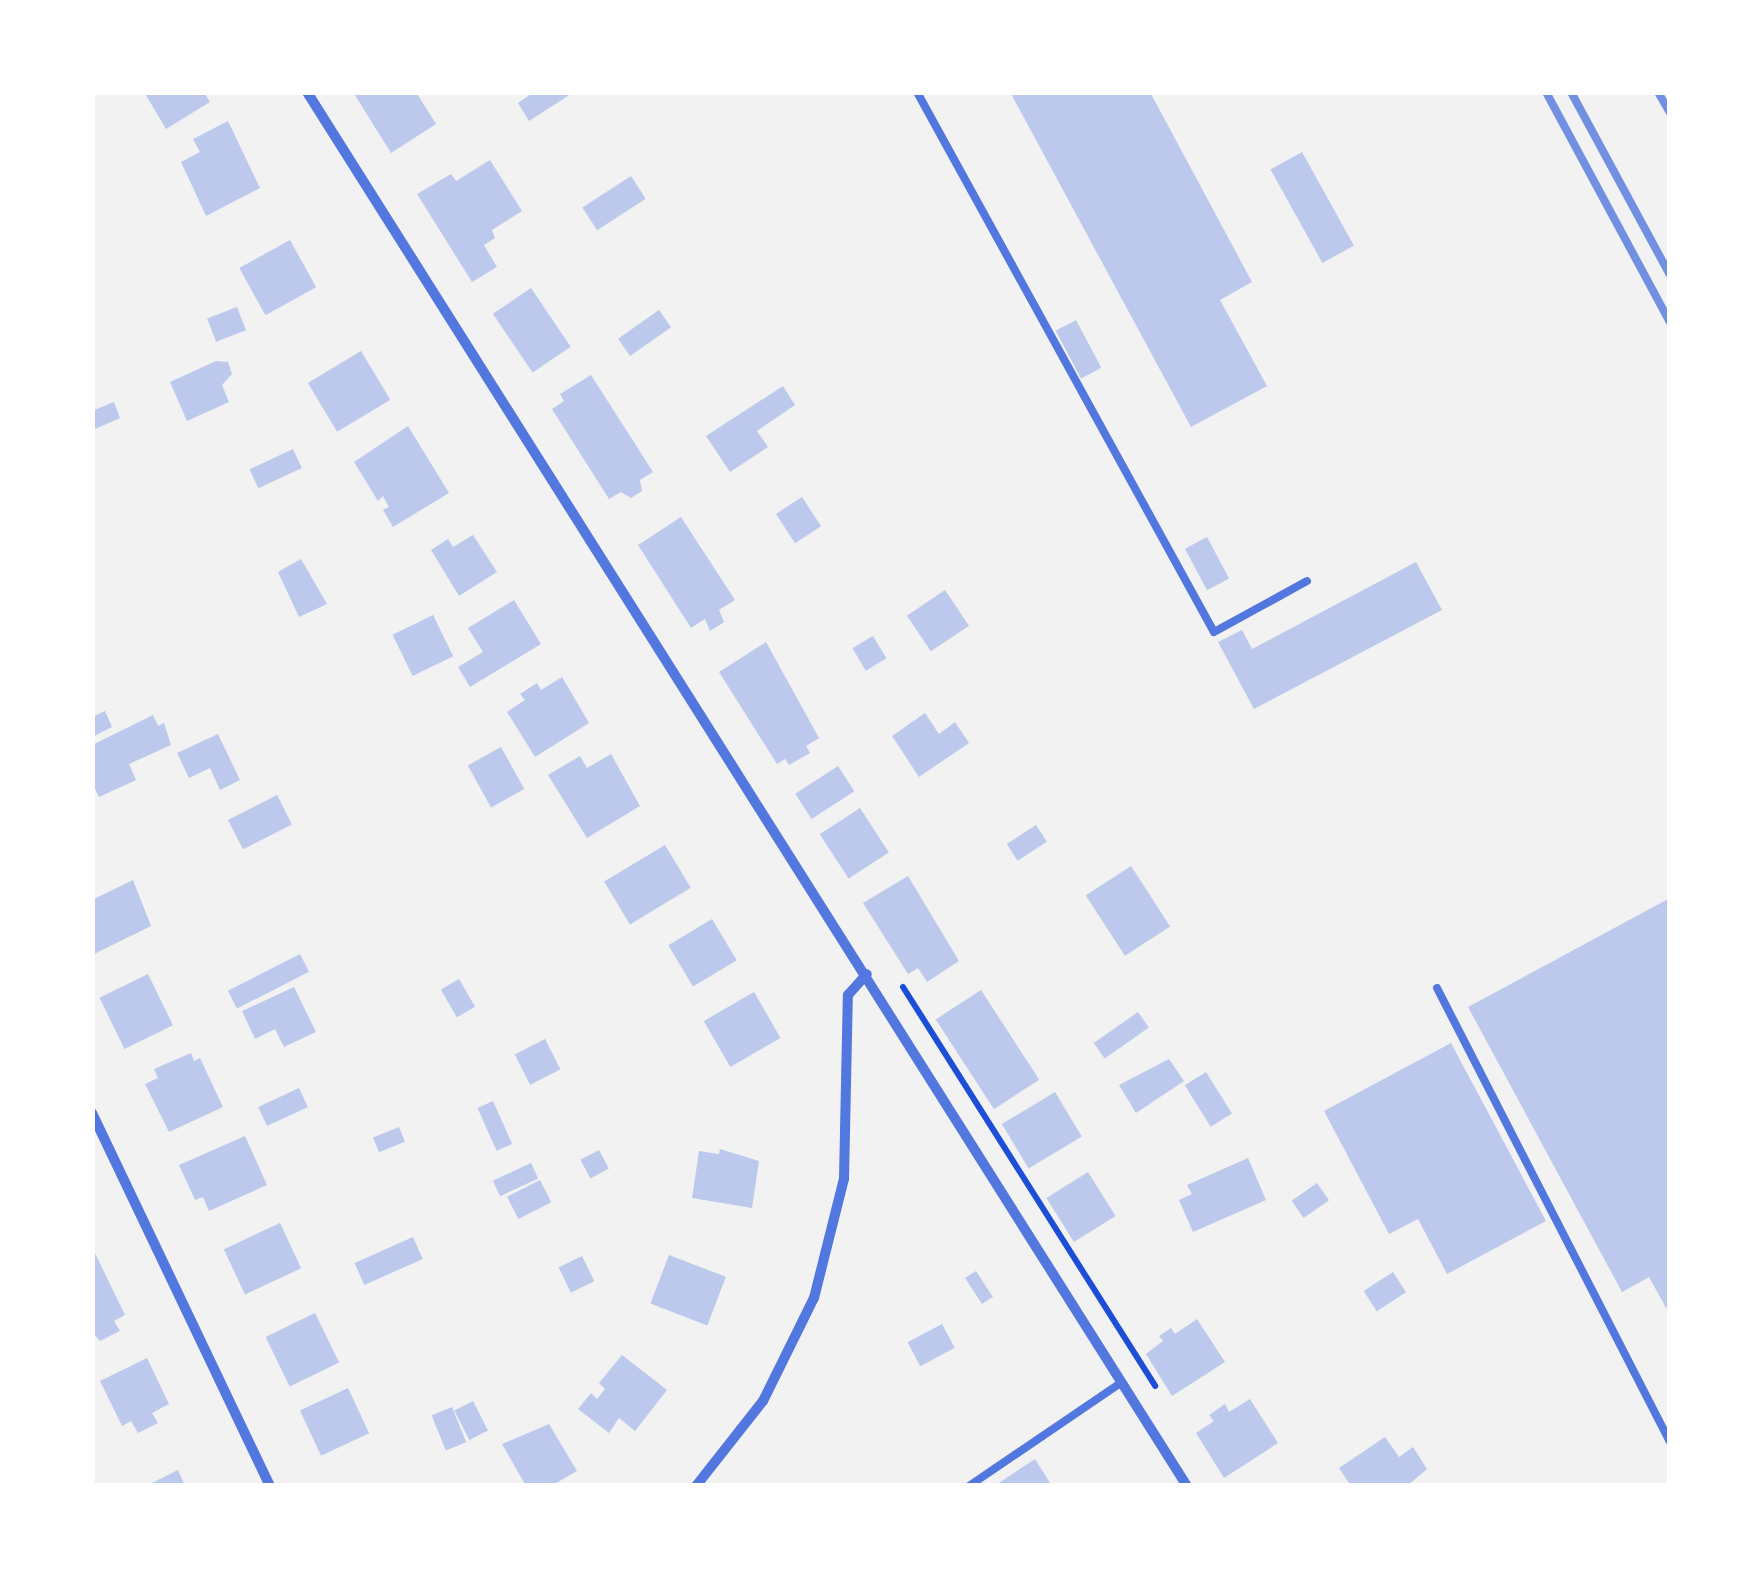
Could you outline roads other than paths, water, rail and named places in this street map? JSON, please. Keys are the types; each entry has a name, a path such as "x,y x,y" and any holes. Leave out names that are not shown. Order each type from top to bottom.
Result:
{"street":[{"path":"307,92 1188,1486"},
{"path":"696,1486 763,1401 796,1342 819,1284 844,1179 848,995 867,974"},
{"path":"92,1113 270,1486"}],"lane":[{"path":"916,92 1214,632 1307,580"},
{"path":"1437,988 1670,1442"},
{"path":"969,1486 1122,1382"}],"railway":[{"path":"1546,92 1670,322"},
{"path":"1571,92 1670,275"},
{"path":"1658,92 1670,113"}]}
